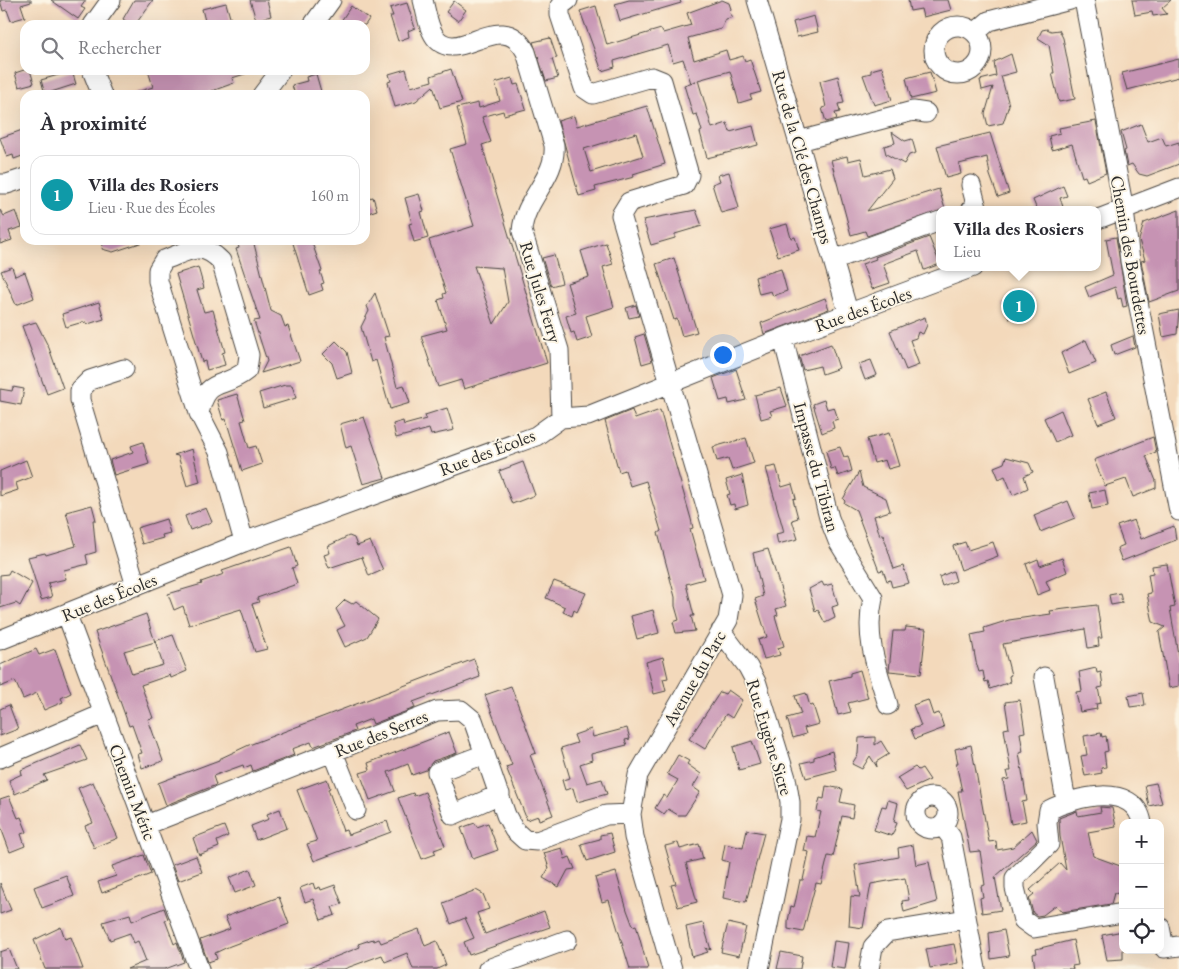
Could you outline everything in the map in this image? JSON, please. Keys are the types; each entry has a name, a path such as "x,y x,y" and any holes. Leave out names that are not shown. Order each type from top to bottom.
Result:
{"street":[{"path":"97,20 111,0"},
{"path":"317,20 331,0"},
{"name":"Rue Jules Ferry","path":"423,0 436,38 446,45 456,46 503,34 512,35 520,41 526,52 554,145 555,156 526,212 522,231 558,350 560,418"},
{"name":"Avenue du Parc","path":"568,0 560,6 560,15 584,88 593,94 652,77 662,81 689,175 684,186 629,202 621,215 672,384 732,595 728,620 638,775 631,814 634,836 672,969"},
{"name":"Rue de la Clé des Champs","path":"757,0 848,315"},
{"path":"975,33 989,21 1070,0"},
{"name":"Chemin des Bourdettes","path":"1084,0 1124,210 1130,261 1179,511"},
{"path":"94,75 100,90"},
{"path":"266,90 277,75"},
{"path":"799,141 913,111 926,113"},
{"path":"0,184 20,180"},
{"path":"971,185 976,206"},
{"path":"1101,218 1179,188"},
{"path":"833,260 936,222"},
{"path":"199,413 203,395 211,387 234,380 247,370 250,355 221,261 211,250 198,248 164,260 158,270 158,281 199,413 219,452 244,542"},
{"name":"Rue des Écoles","path":"0,640 67,615 244,542 536,436 560,418 588,416 783,338 963,271"},
{"name":"Impasse du Tibiran","path":"783,338 829,518 838,540 874,598 869,618 870,643 888,705"},
{"path":"124,369 90,380 80,390 80,400 136,586"},
{"name":"Chemin Méric","path":"67,615 199,969"},
{"name":"Rue Eugène Sicre","path":"721,631 748,667 757,684 786,778 790,802 790,820 759,969"},
{"path":"1044,677 1066,801"},
{"name":"Rue des Serres","path":"146,826 437,711 461,710 473,720 514,830 525,840 537,841 606,815 631,814"},
{"path":"0,758 103,714"},
{"path":"333,752 356,810"},
{"path":"485,754 437,772 453,815 500,794"},
{"path":"1119,914 1034,928 1023,920 1015,888 1015,878 1049,844 1047,823 1049,810 1066,801 1116,796 1130,803 1141,819"},
{"path":"942,825 951,837 976,969"},
{"path":"869,969 873,947 887,932 966,919"},
{"path":"488,969 567,940"},
{"path":"1164,948 1179,946"}],"building":[{"path":"0,0 31,0 31,2 21,5 25,17 11,21 7,10 3,11"},
{"path":"51,0 86,0 81,7 85,9 78,19"},
{"path":"134,0 153,0 139,20 123,19"},
{"path":"250,0 267,0 271,16 256,20"},
{"path":"629,0 680,0 681,3 620,21 615,4"},
{"path":"722,0 729,3 731,9 729,12 733,17 726,19 721,29 688,38 694,60 726,50 729,60 743,56 745,61 750,59 761,92 750,95 752,99 739,103 730,71 698,80 712,128 727,123 730,132 753,126 758,145 707,158 697,114 693,115 684,85 691,83 683,59 673,62 668,45 614,61 615,67 602,71 580,11 596,6 607,45 661,29 663,33 691,25 687,13"},
{"path":"908,0 948,0 951,10 923,17 921,9 910,11"},
{"path":"1132,0 1171,0 1162,8 1167,14 1153,16 1152,12 1135,15"},
{"path":"454,1 466,10 458,21 446,12"},
{"path":"226,3 231,20 205,20 202,9"},
{"path":"407,3 415,28 408,31 409,37 398,41 390,16 393,16 390,8"},
{"path":"351,6 369,19 368,20 342,20"},
{"path":"814,16 818,32 797,37 793,22"},
{"path":"1047,29 1051,31 1059,30 1063,38 1075,99 1059,102 1052,73 1054,73 1049,45 1038,38 1042,30"},
{"path":"550,38 557,58 552,59 558,78 546,81 533,42"},
{"path":"1011,54 1016,72 1001,76 1009,105 1003,123 988,126 985,114 993,87 982,90 980,80 996,76 994,62"},
{"path":"1179,59 1179,77 1127,90 1122,73"},
{"path":"882,67 892,100 874,105 863,75 871,73 871,70"},
{"path":"406,69 411,87 432,81 431,76 451,69 462,102 440,108 433,86 416,101 395,107 388,82 391,81 389,74"},
{"path":"20,71 20,75 32,75 34,83 19,87 15,73"},
{"path":"930,72 936,93 911,99 906,78"},
{"path":"58,75 73,75 76,84 57,90 44,90 41,80"},
{"path":"149,75 242,75 232,78 234,83 215,90 144,90 153,87"},
{"path":"316,75 321,90 294,90 292,85 307,81 306,77"},
{"path":"838,76 844,103 838,104 840,112 835,113 837,119 826,122 822,108 826,107 820,81"},
{"path":"512,78 514,85 518,84 526,109 504,115 503,111 482,117 491,142 482,145 547,363 464,389 461,380 438,387 421,336 447,329 438,300 444,298 443,294 446,293 429,240 474,226 450,149 467,144 457,108 478,103 479,108 500,101 495,83","holes":["474,266 502,268 508,302 494,324"]},
{"path":"647,106 665,164 633,174 634,177 595,187 596,191 579,196 558,121 574,116 577,126","holes":["636,133 643,156 591,172 584,149"]},
{"path":"1096,121 1106,173 1087,181 1085,176 1082,177 1072,144 1052,150 1049,136 1060,133 1059,128"},
{"path":"1141,124 1148,142 1162,137 1166,146 1179,142 1179,164 1147,176 1139,174 1132,164 1127,166 1124,151 1126,150 1121,132"},
{"path":"20,131 20,157 14,159 13,155 7,157 0,138"},
{"path":"892,132 905,141 912,139 916,153 909,155 904,164 886,154 884,146 895,143"},
{"path":"990,133 1009,193 998,197 990,175 987,157 959,164 961,174 946,178 937,146"},
{"path":"847,156 848,161 861,158 865,175 890,169 893,178 867,211 939,189 944,206 936,206 936,212 867,236 865,231 851,235 831,160"},
{"path":"729,172 739,208 721,213 712,184 720,181 718,175"},
{"path":"1063,186 1067,196 1060,198 1063,206 1035,206 1033,200"},
{"path":"419,194 424,211 421,212 428,238 414,242 409,224 412,223 405,198"},
{"path":"373,197 377,210 370,212 370,198"},
{"path":"0,210 4,216 16,211 20,228 9,231 12,240 0,244"},
{"path":"696,210 702,226 675,234 675,238 651,245 643,220"},
{"path":"1179,210 1179,291 1149,302 1141,261 1145,260 1139,240 1144,223"},
{"path":"787,224 791,238 795,237 799,250 778,256 769,229"},
{"path":"929,237 936,254 936,266 924,270 918,251 883,264 890,283 872,289 862,264 876,259 875,257"},
{"path":"1116,237 1127,306 1123,307 1121,298 1118,299 1115,287 1089,297 1085,287 1113,275 1106,239"},
{"path":"606,243 613,264 603,267 614,307 586,316 592,337 577,342 574,332 571,333 566,316 576,313 567,283 589,277 581,251"},
{"path":"103,245 134,245 113,252 102,249"},
{"path":"238,245 254,245 271,311 281,316 285,327 288,326 300,361 261,373 267,361 254,321 260,320 236,249 239,248"},
{"path":"294,245 313,245 322,271 320,272 324,283 321,284 323,290 309,295"},
{"path":"554,255 562,283 551,286 542,258"},
{"path":"674,258 697,332 682,336 677,319 674,320 656,264"},
{"path":"12,267 15,276 25,272 34,298 16,305 1,271"},
{"path":"198,267 204,288 197,290 204,312 213,310 225,352 222,353 225,365 207,370 205,361 202,362 176,274"},
{"path":"781,269 787,291 773,296 771,291 759,294 755,277"},
{"path":"375,293 389,336 384,337 397,387 404,385 410,403 390,409 376,360 371,362 361,327 369,311 367,306"},
{"path":"1030,293 1035,310 1009,319 1003,303"},
{"path":"825,298 829,309 764,334 761,323"},
{"path":"99,302 104,319 88,324 83,322 66,327 62,314"},
{"path":"636,305 639,316 629,318 626,308"},
{"path":"1179,310 1177,334 1163,337 1159,314"},
{"path":"925,317 927,325 923,334 918,332 916,338 910,340 919,365 906,370 890,331"},
{"path":"36,322 49,348 63,388 47,394 22,326"},
{"path":"644,334 652,361 642,364 635,337"},
{"path":"1133,336 1135,347 1114,355 1111,345"},
{"path":"1086,340 1096,363 1069,374 1061,353"},
{"path":"336,341 347,352 352,373 337,378 332,363 323,354"},
{"path":"831,344 839,368 822,374 820,366 803,370 799,356"},
{"path":"871,360 877,375 865,380 859,364"},
{"path":"736,369 746,400 729,404 728,399 720,401 713,378"},
{"path":"285,385 292,385 296,398 263,408 259,393"},
{"path":"13,387 24,389 21,405 0,401 0,389 12,391"},
{"path":"781,388 787,406 770,411 772,416 761,419 755,395"},
{"path":"1106,392 1116,417 1098,424 1088,399"},
{"path":"237,394 245,420 241,421 249,448 256,446 262,464 242,471 226,419 223,420 217,400"},
{"path":"824,400 827,409 834,407 838,419 832,421 834,428 822,433 813,404"},
{"path":"447,408 454,430 431,435 429,429 396,438 393,424 403,421 404,425 426,419 425,415"},
{"path":"632,410 635,419 660,410 691,519 693,528 690,529 704,579 686,584 694,616 691,616 695,631 676,633 673,622 679,620 675,606 675,597 658,533 661,531 646,481 630,486 625,470 619,472 605,421"},
{"path":"1061,410 1071,435 1055,442 1044,418"},
{"path":"364,417 385,478 363,484 351,446 346,448 340,424"},
{"path":"889,433 899,466 888,469 885,460 874,463 867,439"},
{"path":"1153,437 1156,452 1146,456 1156,481 1156,488 1133,497 1126,479 1105,486 1094,460"},
{"path":"746,438 754,463 732,470 728,458 717,461 713,447"},
{"path":"143,442 149,464 114,475 110,460 133,452 131,446"},
{"path":"840,447 844,457 848,456 852,471 838,476 835,468 831,469 826,451"},
{"path":"192,449 200,482 187,486 178,456 174,455"},
{"path":"1006,457 1029,463 1033,472 1024,476 1028,488 1013,495 1005,476 999,479 994,467 1004,463"},
{"path":"26,460 32,477 16,483 18,490 0,496 0,471"},
{"path":"523,462 535,495 512,504 499,471"},
{"path":"776,466 782,487 792,484 796,498 793,499 798,518 792,520 798,539 778,544 776,534 784,532 766,468"},
{"path":"859,472 863,487 886,498 890,511 874,516 880,536 883,534 894,569 903,566 909,583 892,587 890,580 887,581 883,570 879,571 856,510 844,503 843,499"},
{"path":"742,475 748,505 735,509 734,504 730,505 727,495 730,494 726,480"},
{"path":"1105,490 1108,506 1092,509 1089,493"},
{"path":"1068,501 1075,518 1040,532 1034,515"},
{"path":"92,505 96,520 93,520 96,552 86,555 88,564 64,570 66,579 48,583 52,597 41,600 28,557 45,553 46,555 76,546 66,512"},
{"path":"206,508 212,522 190,530 185,516"},
{"path":"166,519 170,533 162,535 163,538 142,544 137,528"},
{"path":"1134,520 1141,539 1174,526 1176,540 1122,561 1117,548 1124,545 1117,526"},
{"path":"349,536 354,538 357,546 370,541 383,570 369,576 362,557 329,568 324,555 330,553 328,546"},
{"path":"965,542 968,550 993,542 998,556 961,570 953,546"},
{"path":"291,547 297,566 292,568 297,584 257,598 259,602 252,604 267,649 255,652 241,609 189,625 183,606 174,610 168,594 202,584 201,582 224,574 222,571"},
{"path":"768,549 786,606 776,609 778,615 775,616 784,646 778,648 780,655 764,659 758,640 767,637 755,599 763,596 753,553"},
{"path":"1062,558 1067,572 1046,581 1050,590 1037,595 1026,564 1038,559 1040,566"},
{"path":"1167,564 1175,607 1170,608 1179,660 1179,686 1169,688 1159,632 1165,627 1153,622 1147,594 1151,593 1148,574 1153,573 1152,566"},
{"path":"10,570 32,583 20,606 16,603 0,608 0,575 8,574"},
{"path":"953,571 956,581 942,586 939,577"},
{"path":"554,581 586,593 577,612 574,610 572,616 563,612 565,607 546,598"},
{"path":"822,582 824,586 832,584 838,605 832,607 835,618 825,623 818,610 815,611 809,589"},
{"path":"1120,593 1122,603 1111,605 1109,595"},
{"path":"345,600 352,604 356,601 378,619 367,637 345,647 337,630 345,626 336,609"},
{"path":"1097,605 1102,638 1098,638 1099,646 1088,648 1085,629 1003,644 1011,675 1009,676 1010,682 990,689 988,681 985,682 983,671 979,672 971,635 985,632 984,628 1009,620 1051,614 1050,611"},
{"path":"653,610 659,633 637,639 631,616"},
{"path":"146,614 155,642 124,651 132,674 163,665 155,641 173,635 187,671 171,678 170,675 141,685 153,718 148,719 163,761 142,768 138,754 142,753 132,725 129,726 95,632"},
{"path":"906,627 926,629 921,674 889,671 893,631 905,631"},
{"path":"36,649 39,655 55,649 71,693 61,698 63,702 44,710 37,693 23,699 15,681 0,687 0,665"},
{"path":"663,657 668,678 663,679 666,691 654,694 646,662"},
{"path":"474,659 480,677 413,702 415,708 373,724 371,719 353,726 355,731 313,747 311,742 292,749 294,755 253,771 251,765 244,768 243,765 213,776 216,785 166,805 158,783 219,760 249,745"},
{"path":"1096,668 1097,673 1101,672 1103,687 1098,688 1101,703 1096,704 1097,709 1080,712 1076,692 1082,691 1079,672"},
{"path":"860,670 868,698 848,703 851,712 838,715 829,681 850,676 850,673"},
{"path":"511,686 536,753 530,755 553,815 539,820 538,816 527,820 506,767 512,765 485,695"},
{"path":"728,690 742,700 732,718 726,714 705,749 689,739 720,692 725,694"},
{"path":"806,693 810,706 813,705 819,724 804,728 806,734 793,738 787,718 801,714 795,696"},
{"path":"1143,693 1145,705 1130,707 1128,696"},
{"path":"928,700 933,715 939,713 944,728 915,739 911,729 921,726 913,705"},
{"path":"1020,700 1025,732 1020,733 1023,752 1019,753 1027,801 1022,802 1026,821 1011,824 1003,780 1009,779 1007,771 1011,771 1004,729 1009,728 1005,702"},
{"path":"9,705 18,729 0,736 0,709"},
{"path":"627,728 630,739 625,740 627,745 591,754 592,760 580,764 587,783 602,779 607,794 577,802 573,788 565,790 562,780 570,778 561,748 577,743 574,735 591,729 593,737"},
{"path":"449,732 457,753 433,761 426,770 412,775 408,764 388,772 395,791 370,800 360,773 370,770 368,763"},
{"path":"1101,733 1102,737 1106,736 1108,751 1104,752 1106,767 1101,768 1102,773 1085,776 1081,756 1087,755 1084,736"},
{"path":"875,737 875,745 881,741 889,754 876,762 877,767 870,756 862,769 852,764 858,754 859,738"},
{"path":"752,741 760,764 739,770 733,747"},
{"path":"80,745 87,760 44,775 47,780 15,794 9,780 22,774 21,770"},
{"path":"971,745 989,842 996,841 997,850 1013,847 1032,830 1037,840 995,877 1001,910 982,913 980,898 983,897 981,886 985,885 980,851 970,852 958,791 962,791 955,749"},
{"path":"832,751 836,770 806,778 801,763 814,760 814,757"},
{"path":"678,755 689,761 687,764 701,774 693,787 700,792 685,815 678,815 668,809 664,814 655,808 663,795 667,798 678,780 667,774"},
{"path":"915,767 918,770 922,768 930,780 906,791 897,778"},
{"path":"327,779 330,788 328,789 343,831 346,830 348,835 387,821 391,832 314,861 307,844 317,841 297,790"},
{"path":"93,782 118,838 94,848 85,826 93,823 78,788"},
{"path":"1156,783 1162,803 1149,806 1145,785"},
{"path":"826,786 843,789 840,802 854,805 852,818 842,816 833,857 828,856 821,884 816,883 803,932 788,929 791,906 794,907 800,880 803,880 809,852 804,851 807,836 815,837 821,812 817,811 820,798 824,799"},
{"path":"425,792 445,846 434,850 436,854 422,859 398,798 413,793 414,796"},
{"path":"9,796 18,818 21,817 27,832 21,834 25,846 10,852 0,825 0,799"},
{"path":"888,800 898,803 894,822 897,823 892,836 874,830 882,806 886,807"},
{"path":"1100,807 1112,808 1116,827 1088,832 1093,856 1119,866 1119,894 1114,893 1111,904 1062,912 1056,905 1043,915 1037,916 1033,913 1029,898 1034,894 1030,890 1060,863 1066,870 1059,818 1077,811 1078,816 1101,812"},
{"path":"280,809 287,828 256,840 251,826 269,819 267,814"},
{"path":"475,823 477,827 488,823 498,850 473,859 461,828"},
{"path":"224,826 228,836 217,841 219,847 199,855 193,838"},
{"path":"747,830 764,833 746,902 723,898 729,862 722,860 725,844 743,848"},
{"path":"610,833 615,852 587,861 581,844 600,839 600,835"},
{"path":"678,843 680,849 699,844 703,859 686,863 697,902 678,907 671,885 676,884 665,846"},
{"path":"913,845 916,865 929,862 937,902 904,912 902,901 909,900 905,878 871,884 863,928 849,926 851,896 860,897 855,865 899,857 898,848"},
{"path":"562,848 565,859 570,857 575,869 568,870 559,887 543,878 549,868 544,853"},
{"path":"144,855 151,874 102,893 98,882 116,876 112,866"},
{"path":"196,856 202,872 178,881 172,865"},
{"path":"250,869 256,885 235,893 229,878"},
{"path":"616,872 633,926 636,925 648,969 630,969 609,900 602,902 595,878"},
{"path":"66,875 74,896 42,908 34,887"},
{"path":"0,883 11,910 0,914"},
{"path":"313,883 315,889 320,887 321,890 335,885 342,904 332,907 335,915 321,920 313,899 305,902 300,888"},
{"path":"476,890 483,894 489,909 477,913 485,934 544,911 550,927 469,955 464,942 474,938 465,918 451,924 443,903"},
{"path":"279,897 289,924 215,953 217,959 208,962 200,940 230,929 225,917"},
{"path":"164,908 168,919 165,920 174,944 177,942 184,962 165,969 127,969 146,961 138,941 134,943 130,933 110,940 103,922 130,914 132,921"},
{"path":"703,923 711,950 705,948 708,952 692,957 686,927"},
{"path":"728,923 746,927 739,956 721,952"},
{"path":"61,927 65,939 71,937 83,969 45,969 34,940"},
{"path":"419,929 425,946 437,941 446,965 437,969 413,969 407,953 385,962 382,955 344,969 305,969 360,947 358,944 373,939 374,941 379,939 381,943"},
{"path":"1004,930 1009,956 991,959 989,933"},
{"path":"1119,932 1119,954 1123,954 1123,959 1107,960 1102,935"},
{"path":"1073,940 1078,965 1072,966 1073,969 1035,968 1033,954 1037,953 1036,949"},
{"path":"834,941 849,943 845,969 830,967"},
{"path":"954,944 958,963 930,968 926,949"},
{"path":"9,949 17,969 0,969 0,952"},
{"path":"781,952 802,956 800,969 777,969"}],"place":[{"name":"Villa des Rosiers","path":"1019,306"}]}
